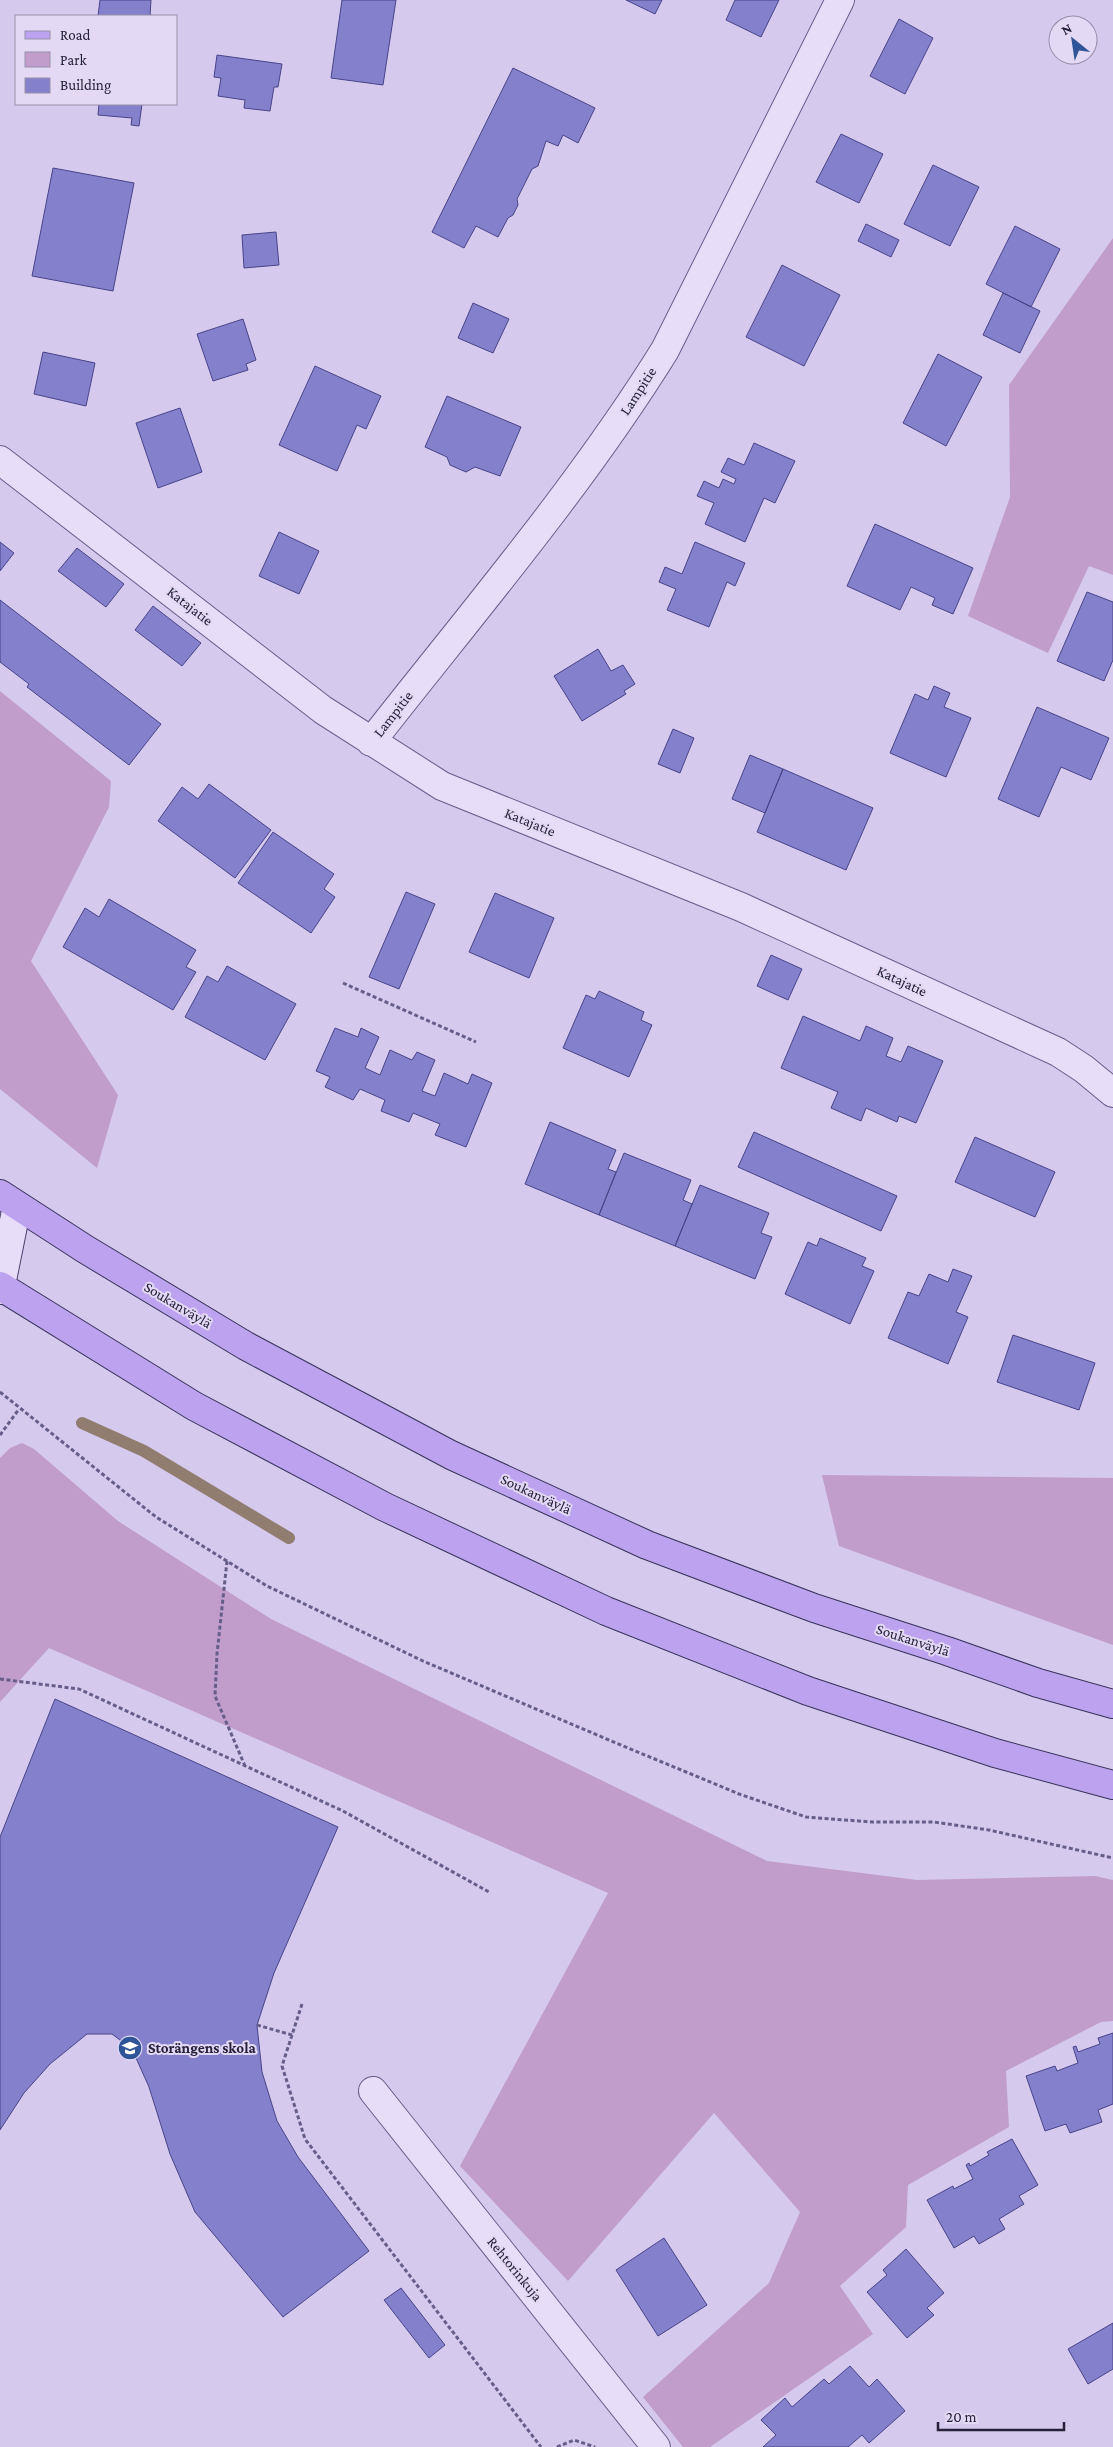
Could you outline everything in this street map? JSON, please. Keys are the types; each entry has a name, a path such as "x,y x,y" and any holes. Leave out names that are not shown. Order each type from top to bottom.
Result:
{"main road":[{"name":"Soukanväylä","path":"6,1206 84,1249 246,1346 451,1454 629,1536 814,1608 1038,1683 1113,1704"},
{"path":"1,1288 194,1406 385,1508 589,1604 808,1692 995,1753 1113,1785"}],"street":[{"name":"Lampitie","path":"371,742 592,459 635,398 665,350 840,0"},
{"name":"Katajatie","path":"0,460 323,710 442,786 741,907 1058,1052 1084,1069 1113,1093"},
{"path":"1,1288 6,1206"},
{"name":"Rehtorinkuja","path":"373,2091 656,2447"}],"path":[{"path":"343,983 476,1042"},
{"path":"0,1392 156,1517 267,1586 423,1661 738,1794 806,1817 952,1825 989,1830 1113,1858"},
{"path":"0,1435 19,1409"},
{"path":"227,1561 216,1654 215,1696 245,1767"},
{"path":"0,1679 79,1689 343,1811 489,1892"},
{"path":"302,2004 282,2066 305,2138 541,2447"},
{"path":"256,2025 292,2035"},
{"path":"557,2447 574,2440 595,2447"}],"green space":[{"path":"1113,238 1113,575 1089,566 1048,653 968,616 1010,497 1009,385"},
{"path":"0,691 111,781 109,807 31,961 118,1095 97,1168 0,1089"},
{"path":"22,1443 34,1449 118,1521 271,1619 767,1861 917,1880 1095,1876 1113,1880 1113,2021 1101,2022 1006,2071 1009,2127 908,2185 906,2227 840,2286 873,2334 710,2447 683,2447 643,2397 769,2283 800,2212 714,2113 568,2281 460,2166 608,1893 49,1648 0,1702 0,1458 10,1448"},
{"path":"822,1475 1113,1478 1113,1645 839,1546"}],"building":[{"path":"100,0 151,0 150,15 98,15"},
{"path":"342,0 396,0 383,85 331,78"},
{"path":"626,0 662,0 655,14"},
{"path":"735,0 779,0 761,37 726,20"},
{"path":"899,19 933,38 905,94 870,76"},
{"path":"217,55 282,64 278,87 274,87 270,111 244,108 245,100 218,96 221,78 214,77"},
{"path":"513,68 595,108 578,143 563,135 558,146 546,141 538,166 532,169 517,199 518,205 513,215 508,218 498,237 476,226 464,248 432,232"},
{"path":"99,105 142,105 139,126 131,125 132,118 98,115"},
{"path":"841,134 883,154 859,203 816,182"},
{"path":"933,165 979,187 950,246 904,224"},
{"path":"53,168 134,183 113,291 32,276"},
{"path":"866,224 899,240 891,257 858,241"},
{"path":"1015,226 1060,249 1031,307 986,284"},
{"path":"276,232 279,265 244,268 242,235"},
{"path":"782,265 840,295 804,366 746,337"},
{"path":"1003,293 1040,311 1020,353 983,335"},
{"path":"473,303 509,319 493,353 458,338"},
{"path":"243,319 256,360 246,364 248,370 213,381 197,334"},
{"path":"43,352 95,363 86,406 34,394"},
{"path":"938,354 982,377 946,446 903,423"},
{"path":"315,366 381,396 366,429 357,425 337,471 279,445"},
{"path":"447,396 521,427 500,476 475,467 466,472 450,465 447,457 425,447"},
{"path":"180,408 202,472 158,488 136,423"},
{"path":"754,443 795,461 775,503 764,498 745,542 705,524 714,503 697,496 704,481 719,488 723,479 734,484 736,479 721,472 728,458 744,465"},
{"path":"875,524 973,568 953,614 932,605 935,598 911,587 900,610 847,586"},
{"path":"279,532 319,551 299,594 259,576"},
{"path":"0,542 14,553 0,571"},
{"path":"695,542 745,563 735,586 727,582 709,627 667,610 676,589 659,582 665,567 682,574"},
{"path":"77,548 124,584 106,607 58,571"},
{"path":"1087,592 1113,602 1113,660 1104,681 1057,661"},
{"path":"0,600 161,724 129,765 27,687 29,684 0,662"},
{"path":"153,606 201,643 182,666 135,630"},
{"path":"598,649 611,671 623,665 635,684 624,691 626,694 582,721 554,676"},
{"path":"934,686 950,693 944,707 971,718 946,777 890,753 915,694 928,700"},
{"path":"1037,707 1109,738 1091,780 1061,767 1039,817 998,799"},
{"path":"673,729 694,738 680,773 658,764"},
{"path":"750,755 783,769 765,813 732,799"},
{"path":"783,769 873,808 846,870 757,832"},
{"path":"209,784 271,830 235,878 158,821 182,787 198,799"},
{"path":"273,832 334,874 324,889 335,897 311,933 238,883"},
{"path":"406,892 435,904 399,989 369,977"},
{"path":"495,893 554,918 529,978 469,952"},
{"path":"109,899 196,950 186,967 196,972 173,1010 63,947 85,908 99,917"},
{"path":"771,955 802,969 788,1000 757,986"},
{"path":"227,966 296,1004 265,1060 185,1017 207,976 218,982"},
{"path":"599,991 644,1012 641,1020 652,1025 629,1077 563,1048 586,995 595,999"},
{"path":"803,1016 860,1041 866,1026 893,1038 886,1056 901,1062 908,1046 943,1061 916,1123 899,1116 897,1122 866,1108 861,1121 831,1108 838,1092 781,1068"},
{"path":"335,1028 358,1037 361,1028 379,1037 365,1068 380,1075 390,1050 412,1060 417,1052 435,1060 422,1091 435,1096 444,1073 468,1084 472,1074 492,1083 466,1147 435,1135 440,1124 413,1113 409,1122 381,1111 385,1100 360,1089 353,1100 325,1087 330,1077 316,1071"},
{"path":"550,1122 616,1150 608,1169 616,1172 599,1215 525,1184"},
{"path":"754,1132 897,1196 881,1231 738,1167"},
{"path":"975,1137 1055,1172 1035,1217 955,1182"},
{"path":"624,1153 691,1180 683,1200 692,1204 675,1246 599,1215"},
{"path":"700,1185 769,1213 761,1233 772,1237 755,1279 675,1246"},
{"path":"820,1238 866,1258 862,1266 874,1271 850,1324 785,1294 808,1242 817,1246"},
{"path":"953,1269 972,1276 956,1312 968,1317 948,1364 888,1338 908,1292 919,1296 929,1274 948,1282"},
{"path":"1013,1335 1095,1363 1079,1410 997,1382"},
{"path":"55,1699 338,1827 274,1973 257,2025 262,2072 277,2121 298,2157 369,2251 283,2317 195,2212 170,2154 149,2087 132,2049 112,2034 87,2034 50,2064 24,2093 0,2130 0,1837"},
{"path":"1113,2033 1113,2104 1098,2110 1102,2122 1070,2133 1066,2124 1045,2131 1026,2076 1055,2066 1057,2071 1078,2063 1073,2047 1076,2046 1078,2052 1100,2044 1098,2038"},
{"path":"1012,2139 1038,2185 1019,2196 1024,2204 999,2219 1005,2229 979,2244 974,2236 954,2248 927,2200 953,2186 954,2189 973,2179 966,2165 969,2163 970,2166 989,2155 987,2152"},
{"path":"664,2238 707,2305 658,2336 616,2270"},
{"path":"906,2249 944,2293 927,2308 934,2315 907,2338 867,2292 887,2275 883,2270"},
{"path":"401,2288 445,2345 429,2358 384,2300"},
{"path":"1113,2323 1113,2369 1088,2384 1068,2349"},
{"path":"850,2366 869,2387 877,2379 905,2411 869,2443 862,2435 848,2447 763,2447 776,2435 761,2420 785,2398 792,2407 824,2379 829,2384"}],"waterway":[{"path":"82,1423 144,1451 289,1538"}],"place":[{"name":"Storängens skola","path":"130,2048"}]}
